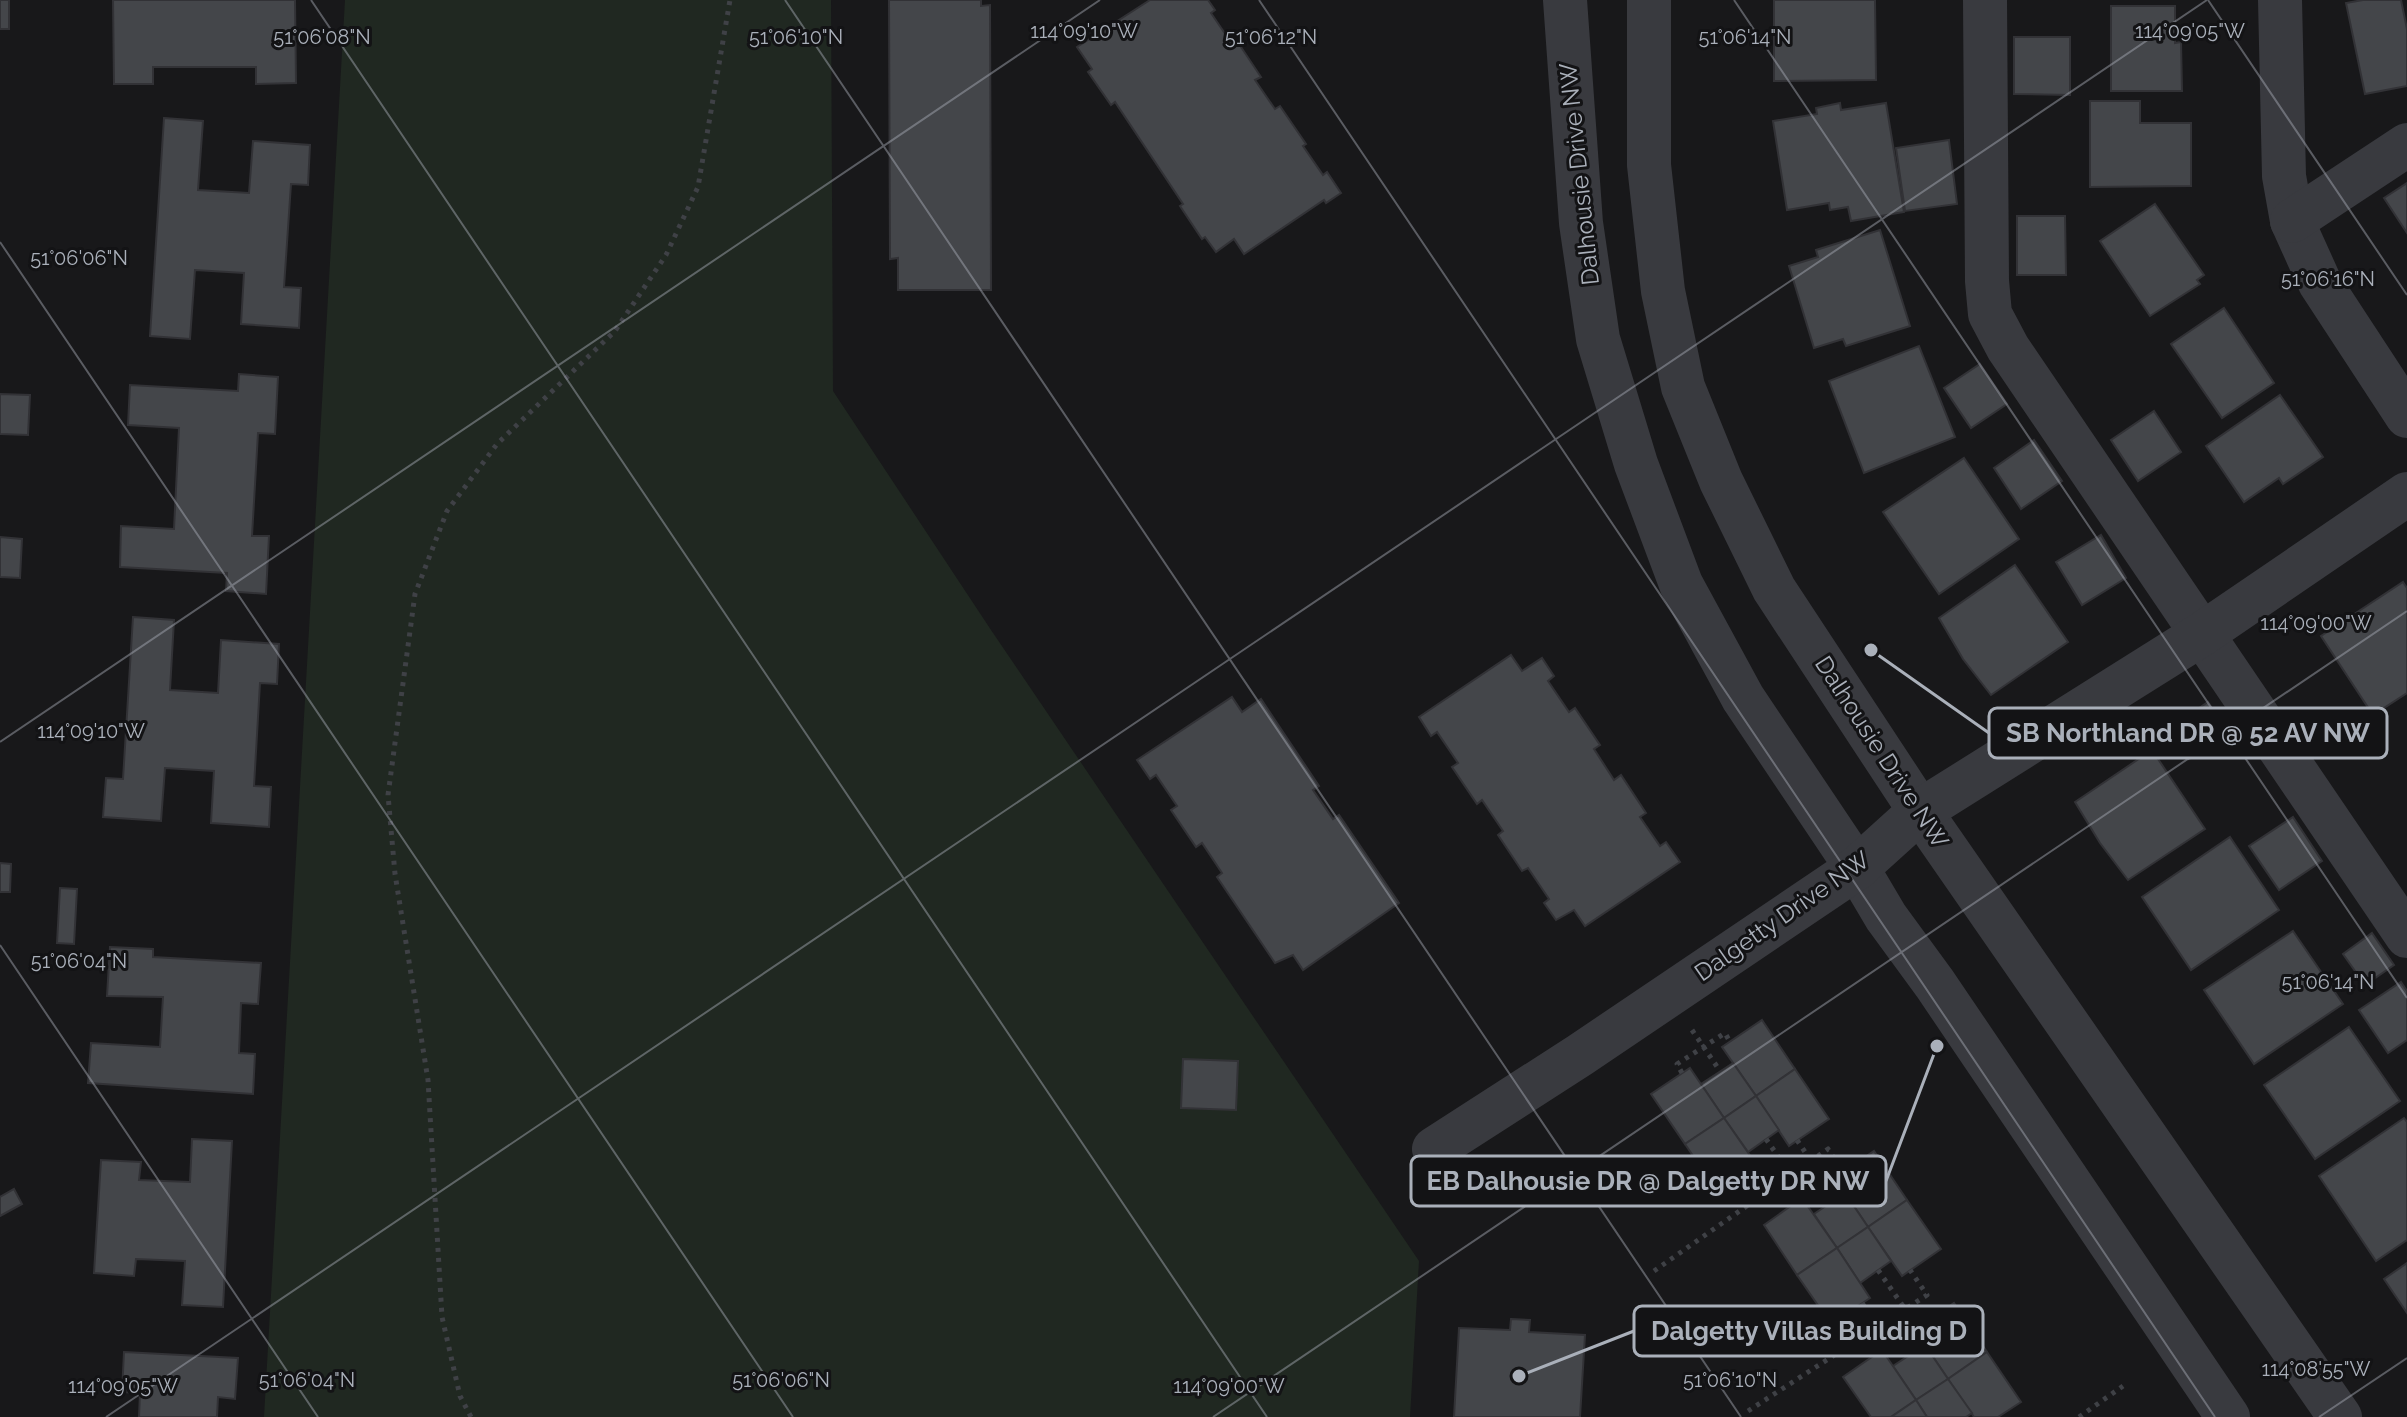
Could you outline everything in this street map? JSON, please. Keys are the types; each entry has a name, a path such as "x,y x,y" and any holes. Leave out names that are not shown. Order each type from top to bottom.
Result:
{"street":[{"name":"Dalhousie Drive NW","path":"1565,0 1581,223 1598,339 1636,464 1681,584 1743,698 1857,868 1886,917 1944,997 2228,1417"},
{"name":"Dalhousie Drive NW","path":"1649,0 1649,165 1663,291 1683,387 1721,481 1774,589 1920,811 2340,1417"},
{"path":"1985,0 1987,281 1990,314 2008,348 2407,936"},
{"path":"2280,0 2284,176 2292,221 2320,283 2407,416"},
{"path":"2292,221 2407,145"},
{"name":"Dalgetty Drive NW","path":"1434,1149 1580,1055 1857,868 1920,811 2202,634 2407,494"}],"path":[{"path":"471,1417 460,1396 442,1317 428,1080 395,874 388,795 415,594 447,511 497,444 615,331 666,255 698,187 730,0"},
{"path":"1692,1029 1720,1071"},
{"path":"1682,1073 1677,1064 1704,1046 1725,1033 1730,1042"},
{"path":"1766,1139 1791,1175"},
{"path":"1797,1140 1832,1202"},
{"path":"1654,1271 1828,1149 1843,1172"},
{"path":"1750,1172 1765,1193"},
{"path":"1780,1183 1794,1204"},
{"path":"1878,1270 1923,1324"},
{"path":"1748,1411 1927,1295 1910,1270"},
{"path":"1862,1303 1878,1327"},
{"path":"1862,1338 1874,1356"},
{"path":"2079,1417 2123,1386"}],"shaded area":[{"path":"345,0 831,0 833,391 991,630 1419,1261 1410,1417 264,1417"}],"building":[{"path":"0,0 9,0 9,29 0,29"},
{"path":"113,0 295,0 296,83 256,84 256,67 153,67 153,84 114,84"},
{"path":"889,0 981,0 981,6 990,5 991,290 898,290 898,258 890,259"},
{"path":"1150,0 1208,0 1215,10 1211,13 1230,41 1235,38 1261,77 1255,80 1275,109 1280,106 1323,175 1327,172 1341,193 1326,203 1324,200 1244,254 1234,239 1216,252 1205,237 1202,239 1180,206 1183,204 1115,102 1111,105 1088,72 1092,69 1077,47"},
{"path":"1774,0 1875,0 1876,80 1774,81"},
{"path":"2401,0 2407,29 2407,86 2365,94 2346,3"},
{"path":"2111,6 2175,6 2175,43 2181,42 2182,91 2111,91"},
{"path":"2014,37 2070,37 2070,95 2014,94"},
{"path":"2090,101 2140,101 2140,123 2191,123 2191,186 2090,187"},
{"path":"1840,103 1841,110 1886,103 1904,212 1851,221 1848,207 1830,210 1829,203 1787,210 1773,121 1817,114 1816,108"},
{"path":"164,118 203,121 198,190 249,193 253,141 310,145 308,185 291,184 284,287 301,288 299,328 241,324 244,273 195,270 190,339 150,336"},
{"path":"1949,140 1957,204 1905,211 1896,148"},
{"path":"2407,183 2407,233 2384,198"},
{"path":"2155,204 2204,275 2197,280 2200,284 2150,316 2100,241"},
{"path":"2017,216 2065,216 2066,275 2017,275"},
{"path":"1880,230 1910,326 1846,346 1843,339 1814,348 1789,266 1818,257 1816,250"},
{"path":"2224,308 2274,383 2222,418 2171,344"},
{"path":"1919,346 1955,437 1864,473 1829,381"},
{"path":"1980,364 2007,404 1971,428 1944,388"},
{"path":"239,374 278,377 275,434 258,433 252,536 269,536 266,594 226,591 227,573 120,567 121,526 174,529 179,428 128,425 130,385 238,391"},
{"path":"0,394 30,395 28,435 0,434"},
{"path":"2280,395 2323,457 2283,484 2279,478 2244,502 2206,446"},
{"path":"2154,411 2181,452 2138,481 2111,440"},
{"path":"2034,440 2062,481 2021,509 1994,468"},
{"path":"1964,458 2019,539 1939,594 1883,512"},
{"path":"2101,535 2126,578 2082,605 2056,562"},
{"path":"0,537 22,539 20,578 0,577"},
{"path":"2015,565 2068,642 1991,695 1963,659 1939,618"},
{"path":"2403,582 2407,588 2407,693 2373,715 2321,636"},
{"path":"133,617 174,620 170,690 218,693 221,640 279,644 277,684 260,683 254,786 271,787 269,827 211,823 214,771 165,768 161,821 103,817 106,778 123,779"},
{"path":"1511,655 1522,671 1542,658 1554,676 1548,681 1569,712 1575,708 1600,745 1594,749 1614,780 1621,775 1646,813 1640,817 1660,846 1666,842 1680,862 1585,926 1574,910 1556,920 1544,903 1549,899 1528,868 1522,871 1498,835 1503,831 1482,800 1477,804 1452,767 1458,763 1437,732 1431,736 1419,717"},
{"path":"1232,697 1242,712 1261,699 1319,786 1313,790 1333,819 1339,815 1399,903 1303,970 1293,955 1275,963 1217,877 1222,873 1202,843 1196,847 1171,810 1177,806 1156,775 1150,779 1137,760"},
{"path":"2208,702 2229,733 2189,759 2169,729"},
{"path":"2152,750 2205,829 2128,880 2075,802"},
{"path":"2293,817 2322,861 2279,890 2249,846"},
{"path":"2230,837 2279,910 2191,970 2142,897"},
{"path":"0,863 11,864 10,892 0,892"},
{"path":"60,888 77,889 74,944 57,943"},
{"path":"2293,931 2343,1004 2254,1064 2204,990"},
{"path":"2372,933 2394,965 2365,985 2343,954"},
{"path":"110,947 153,949 153,957 261,963 258,1004 241,1003 239,1053 255,1054 253,1094 88,1083 91,1043 160,1047 163,997 107,996"},
{"path":"2401,982 2407,991 2407,1040 2388,1053 2359,1010"},
{"path":"1762,1020 1795,1069 1756,1096 1722,1047"},
{"path":"2349,1027 2400,1101 2315,1159 2264,1085"},
{"path":"1183,1059 1238,1061 1236,1110 1181,1108"},
{"path":"1733,1063 1756,1096 1724,1118 1701,1084"},
{"path":"1690,1068 1724,1118 1685,1144 1651,1094"},
{"path":"1795,1069 1829,1119 1789,1146 1756,1096"},
{"path":"1756,1096 1779,1130 1748,1152 1724,1118"},
{"path":"1724,1118 1758,1167 1719,1194 1685,1144"},
{"path":"2404,1118 2407,1122 2407,1240 2376,1261 2319,1176"},
{"path":"192,1139 232,1141 223,1307 182,1305 185,1261 136,1259 134,1276 94,1273 101,1160 141,1162 139,1180 190,1182"},
{"path":"1874,1151 1907,1200 1868,1227 1835,1178"},
{"path":"14,1189 22,1204 0,1216 0,1197"},
{"path":"1845,1193 1868,1227 1837,1248 1814,1214"},
{"path":"1802,1198 1837,1248 1797,1275 1764,1225"},
{"path":"1907,1200 1941,1249 1902,1276 1868,1227"},
{"path":"1868,1227 1891,1261 1860,1283 1837,1248"},
{"path":"1837,1248 1870,1298 1831,1324 1797,1275"},
{"path":"2407,1263 2407,1313 2384,1279"},
{"path":"1954,1303 1987,1352 1948,1379 1915,1330"},
{"path":"1511,1319 1530,1320 1529,1332 1585,1335 1580,1417 1454,1417 1459,1328 1510,1330"},
{"path":"1925,1345 1948,1379 1916,1400 1893,1366"},
{"path":"1882,1350 1916,1400 1891,1417 1871,1417 1843,1377"},
{"path":"124,1352 238,1358 235,1399 218,1397 217,1417 139,1417 140,1393 122,1392"},
{"path":"1987,1352 2021,1402 1998,1417 1974,1417 1948,1379"},
{"path":"1948,1379 1972,1413 1966,1417 1927,1417 1916,1400"},
{"path":"1916,1400 1927,1417 1891,1417"}],"place":[{"name":"SB Northland DR @ 52 AV NW","path":"1871,650"},
{"name":"EB Dalhousie DR @ Dalgetty DR NW","path":"1937,1046"},
{"name":"Dalgetty Villas Building D","path":"1519,1376"}]}
